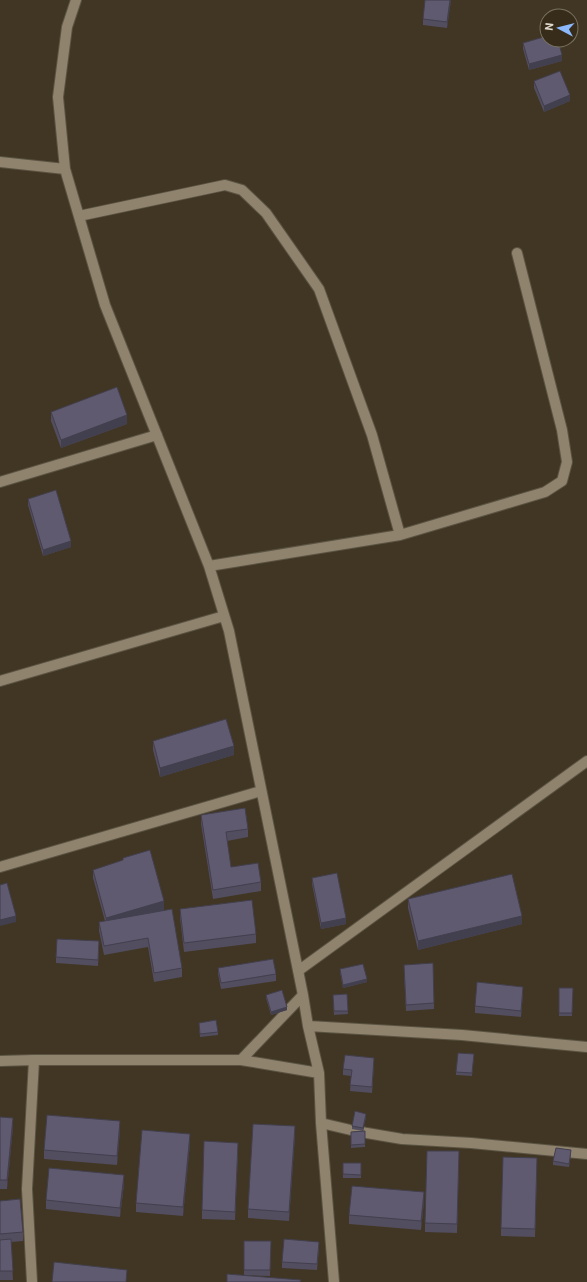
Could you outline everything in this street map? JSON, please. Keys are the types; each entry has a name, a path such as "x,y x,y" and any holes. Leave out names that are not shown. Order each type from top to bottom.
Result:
{"street":[{"path":"76,0 67,27 58,97 65,169 105,305 209,566 229,631 308,1026 319,1073 321,1123 334,1282"},
{"path":"0,162 65,169"},
{"path":"79,216 225,185 242,190 266,213 319,288 372,435 400,535"},
{"path":"209,566 400,535 544,492 562,481 567,462 562,430 517,253"},
{"path":"0,482 157,435"},
{"path":"0,681 224,616"},
{"path":"298,971 587,762"},
{"path":"0,867 261,791"},
{"path":"241,1060 303,995"},
{"path":"308,1026 462,1034 587,1047"},
{"path":"32,1282 27,1189 34,1060"},
{"path":"0,1061 241,1060 319,1073"},
{"path":"321,1123 355,1132 402,1139 471,1143 587,1154"}],"building":[{"path":"425,0 450,0 447,22 423,19"},
{"path":"539,38 539,48 560,48 562,55 529,64 523,43"},
{"path":"560,71 570,95 544,106 534,81"},
{"path":"117,387 127,415 61,440 51,412"},
{"path":"56,490 71,541 43,550 28,499"},
{"path":"226,719 234,746 160,768 153,741"},
{"path":"245,808 248,829 226,832 231,867 258,863 261,882 213,890 201,815"},
{"path":"150,850 164,901 106,918 93,870 123,860 123,858"},
{"path":"337,873 346,918 321,923 312,878"},
{"path":"512,874 522,916 418,941 408,899"},
{"path":"7,883 16,916 0,920 0,885"},
{"path":"252,900 256,934 184,943 180,909"},
{"path":"172,909 182,968 154,973 148,938 104,946 99,922"},
{"path":"57,939 99,941 98,960 56,957"},
{"path":"273,959 276,974 221,983 218,968"},
{"path":"433,963 434,1003 406,1005 404,965"},
{"path":"363,964 367,979 343,985 340,969"},
{"path":"477,982 523,987 521,1011 475,1006"},
{"path":"559,988 573,988 572,1013 559,1013"},
{"path":"282,990 287,1007 271,1012 266,995"},
{"path":"347,994 348,1011 334,1011 333,995"},
{"path":"216,1020 218,1032 200,1034 199,1023"},
{"path":"458,1053 474,1054 472,1073 456,1072"},
{"path":"345,1055 374,1058 372,1087 350,1085 352,1070 343,1069"},
{"path":"355,1111 366,1114 363,1128 352,1126"},
{"path":"47,1115 120,1121 117,1156 44,1150"},
{"path":"0,1117 13,1118 7,1180 0,1180"},
{"path":"253,1124 295,1126 289,1212 248,1209"},
{"path":"142,1130 190,1134 183,1207 136,1203"},
{"path":"365,1131 365,1144 351,1145 351,1132"},
{"path":"204,1141 238,1143 235,1212 202,1210"},
{"path":"556,1148 571,1150 569,1164 553,1161"},
{"path":"427,1151 459,1151 457,1224 425,1223"},
{"path":"503,1157 537,1158 535,1229 501,1228"},
{"path":"343,1163 361,1163 361,1175 343,1174"},
{"path":"49,1168 124,1175 120,1208 46,1200"},
{"path":"352,1186 424,1192 421,1221 349,1215"},
{"path":"20,1199 23,1232 0,1234 0,1201"},
{"path":"11,1239 13,1271 0,1271 0,1240"},
{"path":"284,1239 319,1242 317,1264 282,1262"},
{"path":"244,1241 271,1241 270,1270 244,1270"},
{"path":"54,1262 127,1270 126,1282 52,1282"},
{"path":"227,1274 301,1280 300,1282 227,1282"}]}
